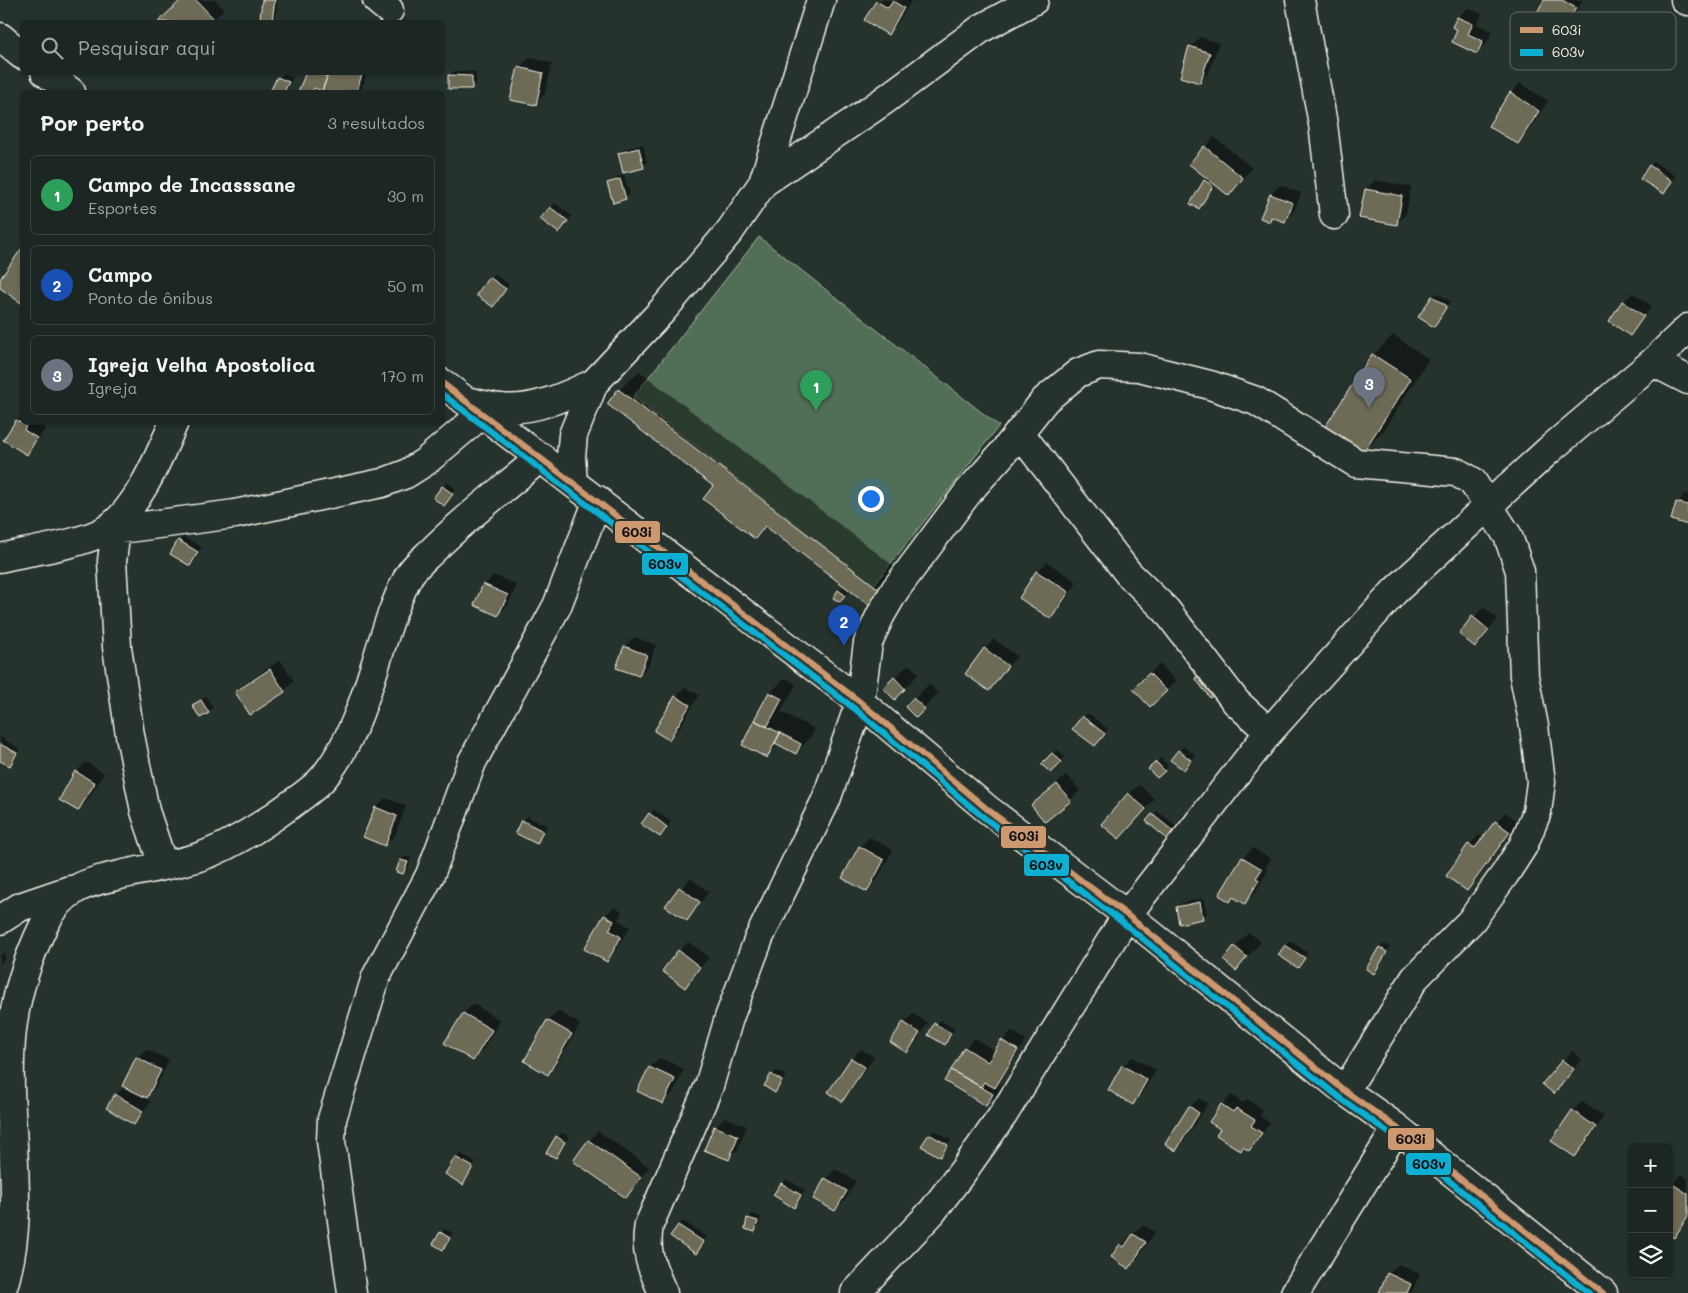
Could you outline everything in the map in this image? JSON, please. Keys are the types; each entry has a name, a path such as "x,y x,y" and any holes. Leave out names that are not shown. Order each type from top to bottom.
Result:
{"street":[{"path":"573,482 571,457 573,435 594,383 662,310 730,231 763,183 821,0"},
{"path":"763,183 882,102 982,28 1034,0"},
{"path":"1300,0 1323,124 1334,215"},
{"path":"0,37 20,53"},
{"path":"49,75 68,90"},
{"path":"854,1293 932,1212 964,1170 1003,1115 1127,915 1269,732 1395,591 1549,450 1653,362 1688,328"},
{"path":"1653,362 1688,380"},
{"path":"658,1290 645,1244 648,1225 709,1086 729,1018 759,938 826,800 860,702 868,643 880,616 895,590 968,491 1045,400 1078,372 1099,365 1139,368 1210,385 1256,401 1356,464 1456,472 1472,481 1508,536 1520,571 1524,676 1534,726 1541,782 1537,812 1523,846 1505,874 1471,921 1415,978 1345,1091"},
{"path":"0,558 80,540 110,530 235,514 382,483 406,474 425,462 474,408 537,405 565,396 594,383"},
{"path":"445,385 598,500 860,702 987,809 1127,915 1345,1091 1397,1128 1604,1293"},
{"path":"164,864 145,811 130,735 117,647 110,530 148,480 173,425"},
{"path":"1019,432 1128,573 1166,610 1236,702 1269,732"},
{"path":"0,920 20,907 74,889 97,879 198,857 230,843 288,806 322,779 336,760 360,710 407,577 445,538 541,457"},
{"path":"352,1293 330,1141 332,1119 376,977 430,875 472,762 557,606 598,500"},
{"path":"1,1293 14,1236 16,1198 10,1076 11,1031 18,993 46,921 60,902 74,889"},
{"path":"1295,1293 1397,1128"}],"green space":[{"path":"759,237 999,426 874,585 633,397"}],"building":[{"path":"181,0 196,0 215,20 160,20"},
{"path":"262,0 275,0 272,20 260,19"},
{"path":"1544,0 1562,0 1576,8 1574,12 1537,12"},
{"path":"876,1 888,8 893,1 904,8 888,35 864,20"},
{"path":"1457,17 1473,24 1468,34 1483,41 1477,54 1452,42 1457,30 1452,27"},
{"path":"1189,46 1210,53 1200,83 1180,77"},
{"path":"518,67 543,73 536,105 510,100"},
{"path":"305,75 323,75 327,77 322,90 314,88 313,90 299,90"},
{"path":"328,75 362,75 357,90 322,90"},
{"path":"448,75 472,76 472,89 448,89"},
{"path":"277,77 289,82 285,90 271,90"},
{"path":"1510,92 1539,111 1518,144 1488,126"},
{"path":"1204,146 1243,178 1229,196 1189,164"},
{"path":"639,148 644,168 623,173 618,153"},
{"path":"1649,165 1672,181 1664,194 1640,179"},
{"path":"620,179 626,199 613,203 607,183"},
{"path":"1204,180 1213,186 1199,209 1190,204"},
{"path":"1365,189 1402,196 1397,225 1359,218"},
{"path":"1270,194 1293,203 1285,222 1271,217 1270,222 1260,218"},
{"path":"550,207 568,221 559,233 540,219"},
{"path":"20,251 20,302 0,288 0,279"},
{"path":"489,277 506,289 493,307 476,295"},
{"path":"1432,296 1447,306 1434,327 1418,317"},
{"path":"1622,301 1644,316 1630,336 1609,321"},
{"path":"1372,354 1411,379 1363,452 1325,427"},
{"path":"618,389 884,593 873,608 765,526 755,539 703,499 713,486 607,404"},
{"path":"16,420 20,422 20,425 26,426 24,430 37,438 27,455 3,440"},
{"path":"442,486 453,494 444,506 433,498"},
{"path":"1676,502 1688,505 1688,525 1671,520"},
{"path":"178,540 198,552 190,566 170,554"},
{"path":"1036,571 1069,592 1051,619 1019,598"},
{"path":"483,584 508,595 498,616 474,605"},
{"path":"838,590 845,595 840,602 833,598"},
{"path":"1472,616 1489,630 1475,647 1459,634"},
{"path":"624,646 647,655 639,676 616,668"},
{"path":"984,648 1008,666 989,691 965,674"},
{"path":"270,669 285,692 250,715 235,692"},
{"path":"1206,670 1221,690 1210,698 1195,678"},
{"path":"1149,673 1167,691 1150,707 1133,689"},
{"path":"894,677 905,689 895,700 883,688"},
{"path":"769,692 782,699 767,727 754,720"},
{"path":"675,696 690,705 669,740 654,731"},
{"path":"913,698 925,709 916,718 905,707"},
{"path":"201,700 209,713 200,718 192,705"},
{"path":"1082,716 1105,734 1095,746 1072,729"},
{"path":"754,720 780,733 767,758 742,745"},
{"path":"780,733 801,744 796,754 775,743"},
{"path":"0,744 17,753 10,766 0,761"},
{"path":"1178,750 1191,760 1184,770 1170,760"},
{"path":"1052,753 1062,762 1051,773 1041,764"},
{"path":"1156,762 1165,771 1157,778 1148,769"},
{"path":"75,771 95,783 78,811 59,800"},
{"path":"1057,784 1071,801 1045,822 1031,805"},
{"path":"1128,793 1146,809 1119,839 1101,824"},
{"path":"375,807 397,816 385,846 363,837"},
{"path":"649,813 667,827 660,837 641,824"},
{"path":"1152,814 1173,831 1167,839 1146,821"},
{"path":"521,820 543,831 537,844 515,833"},
{"path":"1495,821 1510,832 1467,891 1446,876 1468,844 1475,848"},
{"path":"859,846 884,860 867,892 842,878"},
{"path":"1242,857 1262,869 1256,878 1259,880 1245,904 1233,897 1230,902 1219,895"},
{"path":"400,860 408,862 403,874 396,872"},
{"path":"679,887 700,902 687,921 665,906"},
{"path":"1200,902 1203,919 1179,924 1176,907"},
{"path":"604,915 614,921 609,930 621,937 607,962 584,949"},
{"path":"1285,945 1305,958 1298,968 1278,955"},
{"path":"1234,946 1247,957 1236,971 1223,960"},
{"path":"1379,947 1387,952 1374,974 1366,969"},
{"path":"678,950 700,967 685,988 662,971"},
{"path":"463,1013 492,1030 473,1061 444,1043"},
{"path":"547,1020 572,1034 548,1075 524,1061"},
{"path":"903,1022 920,1033 907,1053 890,1042"},
{"path":"934,1023 951,1033 945,1045 928,1035"},
{"path":"1001,1040 1018,1050 995,1088 984,1082 981,1087 951,1070 964,1047 988,1062"},
{"path":"136,1057 161,1070 147,1098 122,1086"},
{"path":"851,1058 865,1067 842,1102 828,1092"},
{"path":"1562,1060 1574,1069 1554,1094 1542,1084"},
{"path":"1122,1065 1147,1080 1133,1105 1108,1090"},
{"path":"649,1067 675,1079 663,1104 637,1091"},
{"path":"951,1070 993,1094 986,1106 944,1081"},
{"path":"771,1074 782,1081 775,1093 764,1086"},
{"path":"115,1094 143,1111 134,1125 106,1108"},
{"path":"1221,1104 1233,1112 1236,1108 1255,1120 1251,1126 1262,1133 1249,1151 1243,1147 1241,1151 1216,1135 1220,1129 1209,1122"},
{"path":"1189,1106 1199,1113 1176,1151 1165,1144"},
{"path":"1572,1110 1596,1127 1575,1157 1551,1141"},
{"path":"714,1126 738,1136 729,1160 704,1150"},
{"path":"929,1134 948,1145 940,1157 921,1146"},
{"path":"556,1136 565,1142 556,1158 546,1153"},
{"path":"588,1140 641,1177 626,1198 573,1161"},
{"path":"455,1157 473,1167 463,1185 445,1174"},
{"path":"825,1178 847,1191 835,1211 813,1199"},
{"path":"781,1183 801,1195 794,1208 773,1195"},
{"path":"1673,1184 1688,1194 1688,1216 1674,1238"},
{"path":"747,1218 758,1221 755,1232 745,1229"},
{"path":"678,1225 704,1242 696,1254 670,1236"},
{"path":"440,1232 450,1238 443,1250 433,1244"},
{"path":"1133,1234 1146,1242 1129,1269 1111,1257 1120,1244 1124,1247"},
{"path":"1387,1273 1411,1284 1407,1293 1379,1293"}],"transit line":[{"name":"603i","path":"445,385 860,702 987,809 1127,915 1345,1091 1397,1128 1603,1293"},
{"name":"603v","path":"445,396 855,709 982,816 1122,922 1340,1098 1392,1135 1589,1293"}],"place":[{"name":"Igreja Velha Apostolica","path":"1369,408"},
{"name":"Campo de Incasssane","path":"816,411"},
{"name":"Campo","path":"844,646"}]}
